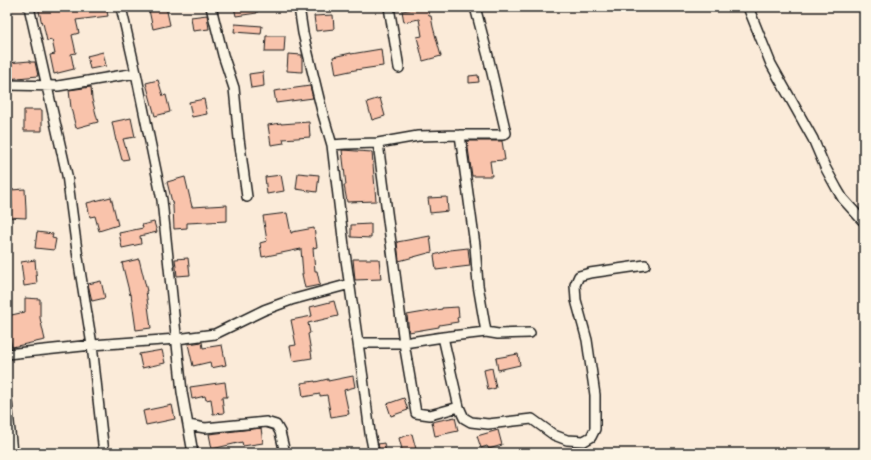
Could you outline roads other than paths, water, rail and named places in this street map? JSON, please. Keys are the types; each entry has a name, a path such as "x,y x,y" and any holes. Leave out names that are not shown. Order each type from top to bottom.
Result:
{"street":[{"path":"29,7 67,175 92,345 104,453"},
{"path":"121,7 162,200 182,392 193,453"},
{"path":"211,7 234,88 247,197"},
{"path":"299,7 303,33 332,145 344,246 374,453"},
{"path":"389,7 399,68"},
{"path":"332,145 378,143 418,136 503,135 506,133 475,7"},
{"path":"748,7 771,64 813,139 825,167 843,199 862,220"},
{"path":"7,85 58,86 136,73"},
{"path":"460,135 475,245 478,285 486,332"},
{"path":"378,143 404,343 416,413 430,415 459,407"},
{"path":"443,337 459,407 464,418 471,422 488,424 532,419 554,435 567,440 584,441 591,437 595,429 595,396 587,340 576,300 575,285 578,276 645,265"},
{"path":"7,354 92,345 177,339 215,334 264,310 291,300 350,284"},
{"path":"358,343 404,343 486,332 498,334 530,333"},
{"path":"7,401 12,453"},
{"path":"188,425 205,428 266,422 276,425 280,432 285,453"}]}
